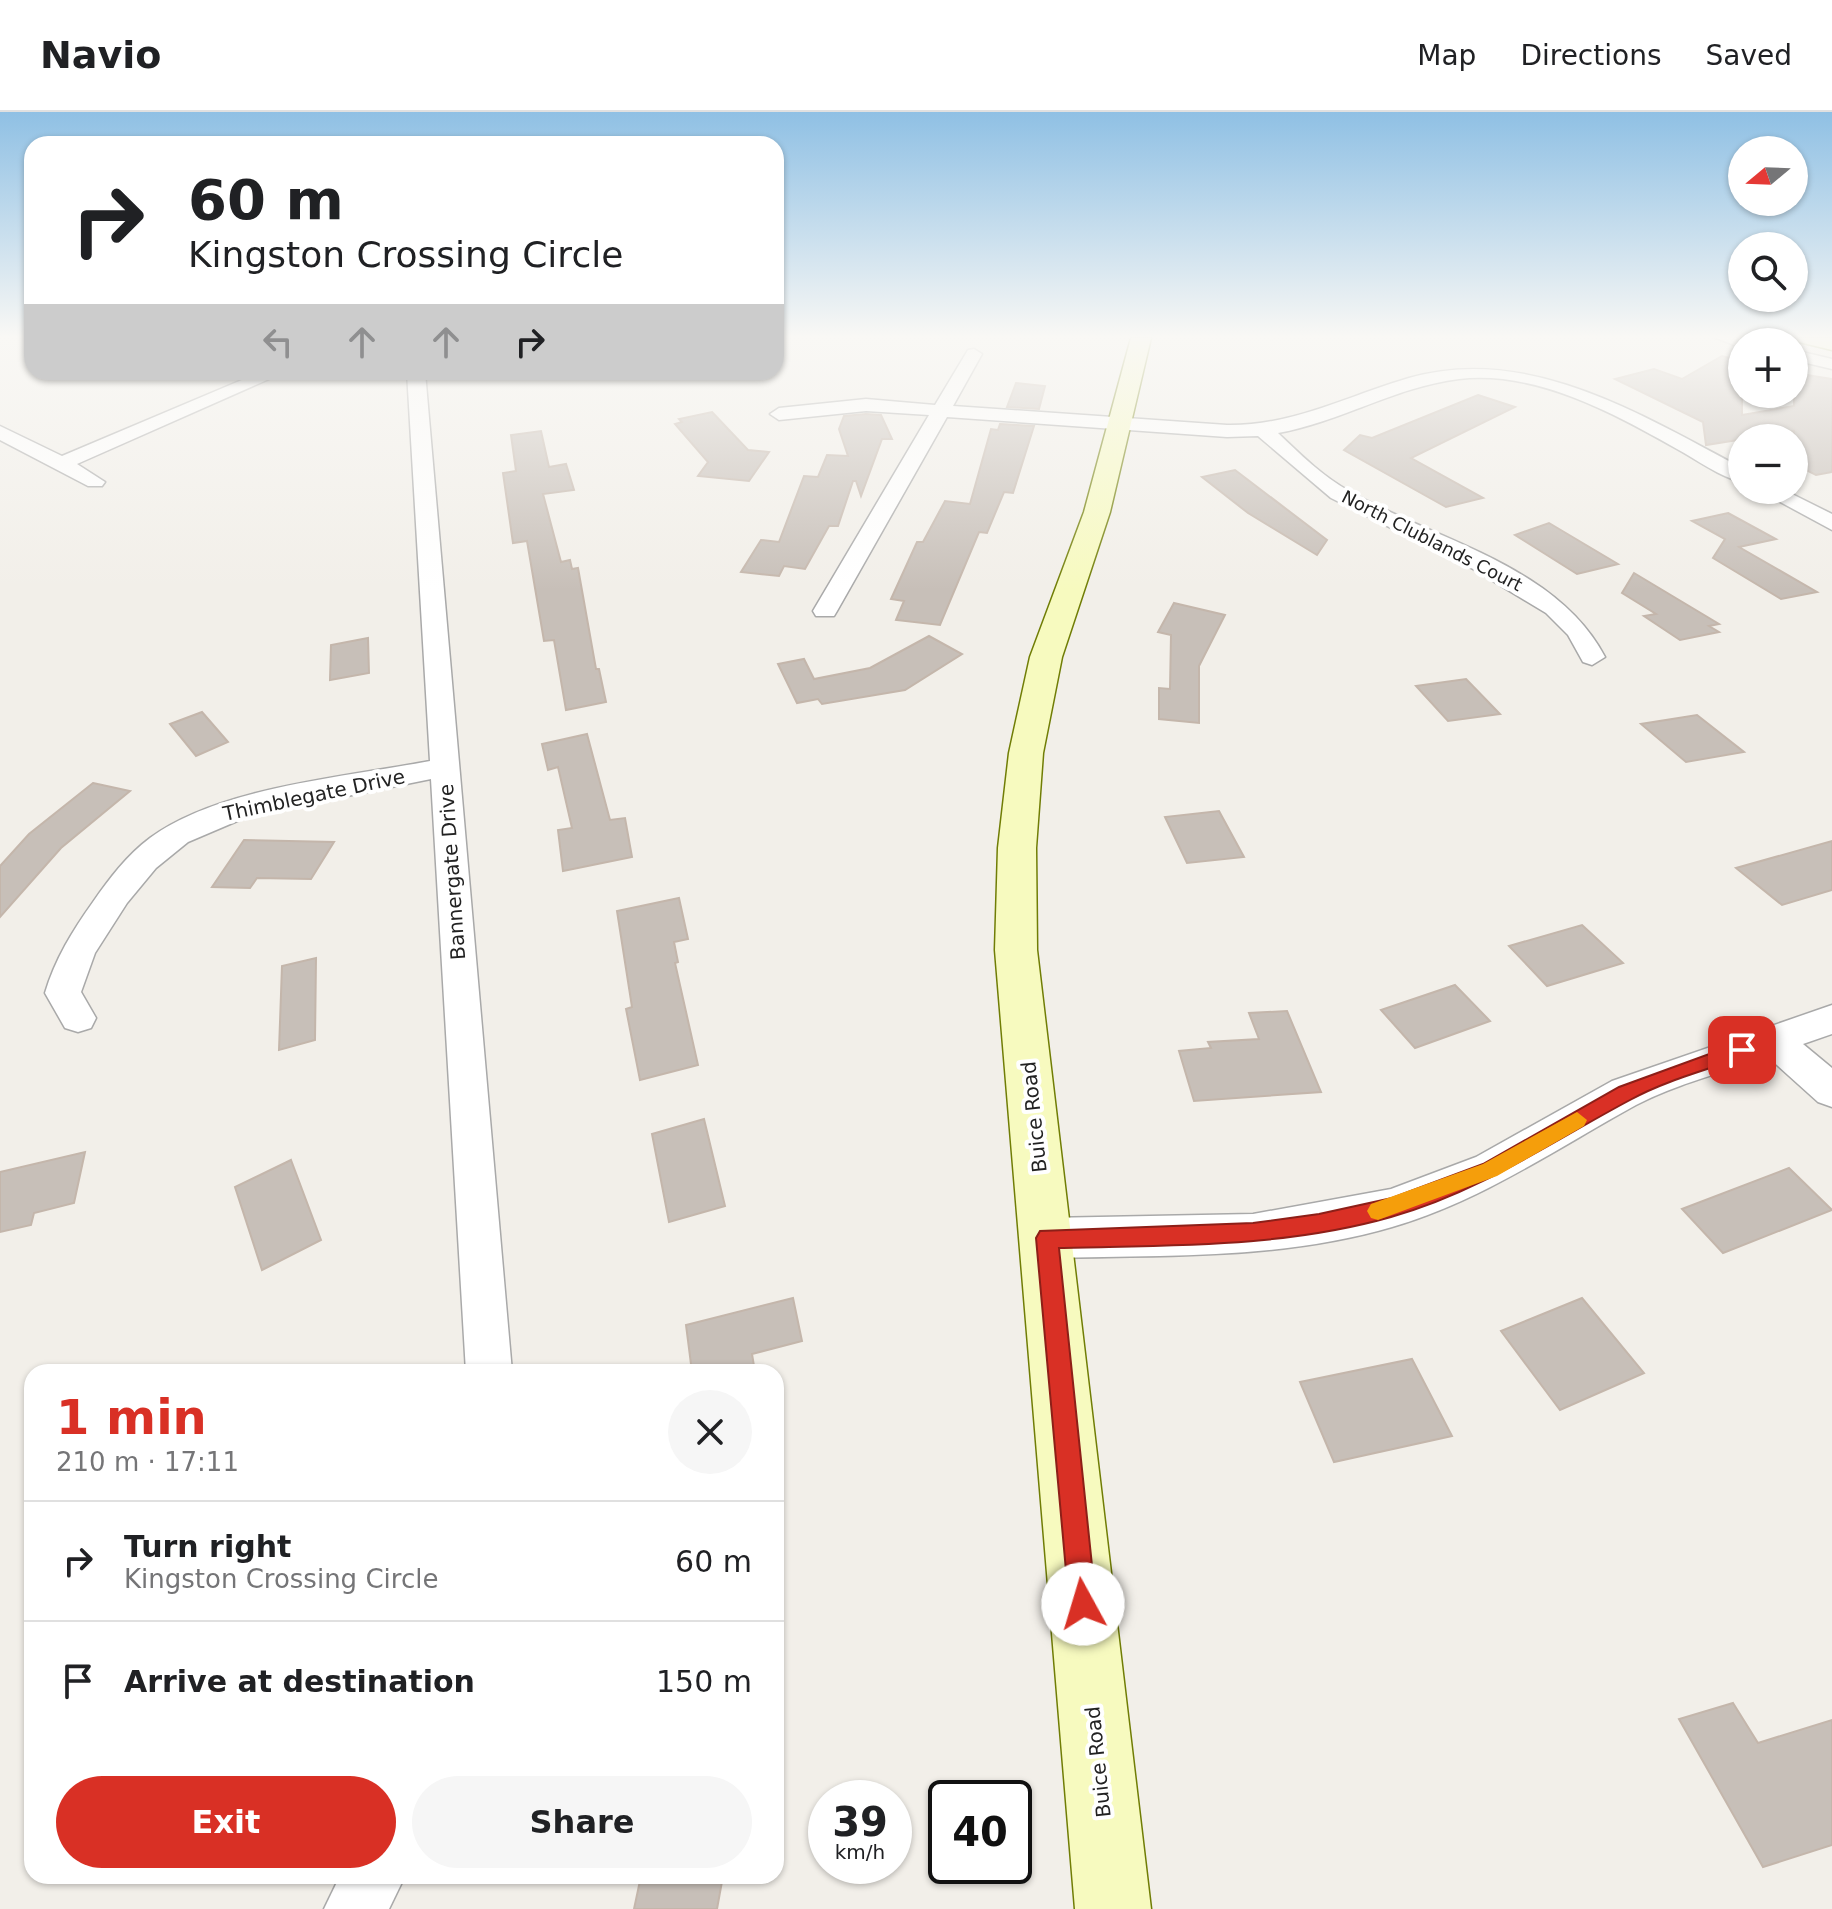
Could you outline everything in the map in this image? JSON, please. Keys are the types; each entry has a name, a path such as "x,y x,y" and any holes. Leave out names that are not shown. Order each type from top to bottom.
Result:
{"street":[{"path":"61,464 159,422"},
{"name":"Bannergate Drive","path":"420,422 488,1364"},
{"path":"825,611 935,422"},
{"path":"1093,422 1118,424 1145,432 1196,435 1263,430 1300,422"},
{"path":"1636,422 1728,469"},
{"name":"Buice Road","path":"1113,1909 1016,950 1017,848 1026,753 1046,657 1097,512 1118,424"},
{"name":"North Clublands Court","path":"1263,430 1339,495 1529,591 1578,627 1589,642 1592,657"},
{"path":"0,432 95,482"},
{"path":"1795,504 1832,523"},
{"name":"Thimblegate Drive","path":"78,1018 63,993 70,962 129,873 173,836 243,807 445,767"},
{"path":"1047,1238 1253,1233 1319,1224 1392,1208 1490,1170 1626,1092 1832,1019"},
{"path":"1772,1039 1832,1091"},
{"path":"355,1909 369,1884"}],"building":[{"path":"721,422 748,450 769,452 749,481 698,476 708,462 675,424"},
{"path":"842,422 884,422 892,439 882,439 861,496 856,481 853,481 838,526 829,526 805,569 784,566 779,576 741,572 761,540 779,542 804,476 818,477 827,455 848,456 839,429"},
{"path":"1412,422 1485,422 1411,458 1483,498 1446,507 1344,450 1360,435 1372,438"},
{"path":"1703,422 1832,422 1832,472 1816,475 1808,471 1808,424 1728,424 1728,442 1706,445"},
{"path":"1000,424 1034,426 1013,493 1004,492 987,533 979,532 940,625 896,620 904,601 891,599 917,542 923,542 945,501 970,504 991,429 998,430"},
{"path":"541,431 549,467 566,464 574,490 543,494 561,562 570,560 572,569 578,568 596,669 599,669 606,702 566,710 554,640 544,641 527,541 513,543 503,473 516,471 511,435"},
{"path":"1235,470 1327,540 1317,555 1248,513 1202,477"},
{"path":"1728,513 1776,539 1739,547 1817,592 1781,599 1713,558 1725,539 1692,521"},
{"path":"1549,523 1618,564 1577,574 1515,535"},
{"path":"1634,573 1719,624 1709,626 1719,632 1680,640 1644,616 1656,614 1622,593"},
{"path":"1174,603 1225,615 1199,666 1199,723 1159,719 1159,688 1170,689 1171,635 1158,632"},
{"path":"929,636 962,654 905,690 822,704 818,699 797,703 778,664 804,659 814,679 870,668"},
{"path":"368,638 369,673 330,680 331,645"},
{"path":"1466,679 1500,714 1448,721 1416,686"},
{"path":"202,712 228,742 196,756 170,724"},
{"path":"1697,715 1744,752 1686,762 1641,724"},
{"path":"587,734 610,820 625,818 632,857 563,871 558,830 572,828 558,767 548,770 542,744"},
{"path":"93,783 130,791 61,848 0,917 0,866 29,834"},
{"path":"1219,811 1244,857 1187,863 1165,817"},
{"path":"244,840 334,842 311,879 257,878 250,888 212,887"},
{"path":"1832,841 1832,890 1782,905 1736,868"},
{"path":"679,898 688,939 674,942 678,962 675,963 698,1065 640,1080 626,1009 632,1007 617,911"},
{"path":"1582,925 1623,963 1547,986 1509,946"},
{"path":"316,958 315,1040 279,1050 282,966"},
{"path":"1455,985 1490,1021 1415,1048 1381,1010"},
{"path":"1287,1011 1321,1092 1194,1101 1179,1051 1211,1048 1208,1042 1259,1039 1249,1013"},
{"path":"704,1119 725,1206 669,1222 652,1134"},
{"path":"85,1152 74,1203 34,1213 31,1225 0,1232 0,1172"},
{"path":"291,1160 321,1240 262,1270 235,1187"},
{"path":"1789,1168 1832,1210 1723,1253 1682,1209"},
{"path":"793,1298 802,1341 752,1354 754,1364 691,1364 686,1325"},
{"path":"1582,1298 1644,1373 1560,1410 1501,1331"},
{"path":"1412,1359 1452,1436 1334,1462 1300,1382"},
{"path":"1733,1703 1758,1743 1832,1720 1832,1845 1763,1867 1679,1719"},
{"path":"639,1884 722,1884 717,1909 634,1909"}],"slow traffic":[{"path":"1378,1211 1490,1170 1577,1120"}],"route":[{"path":"1083,1604 1047,1238 1253,1233 1319,1224 1392,1208 1490,1170 1626,1092 1742,1050"}]}
